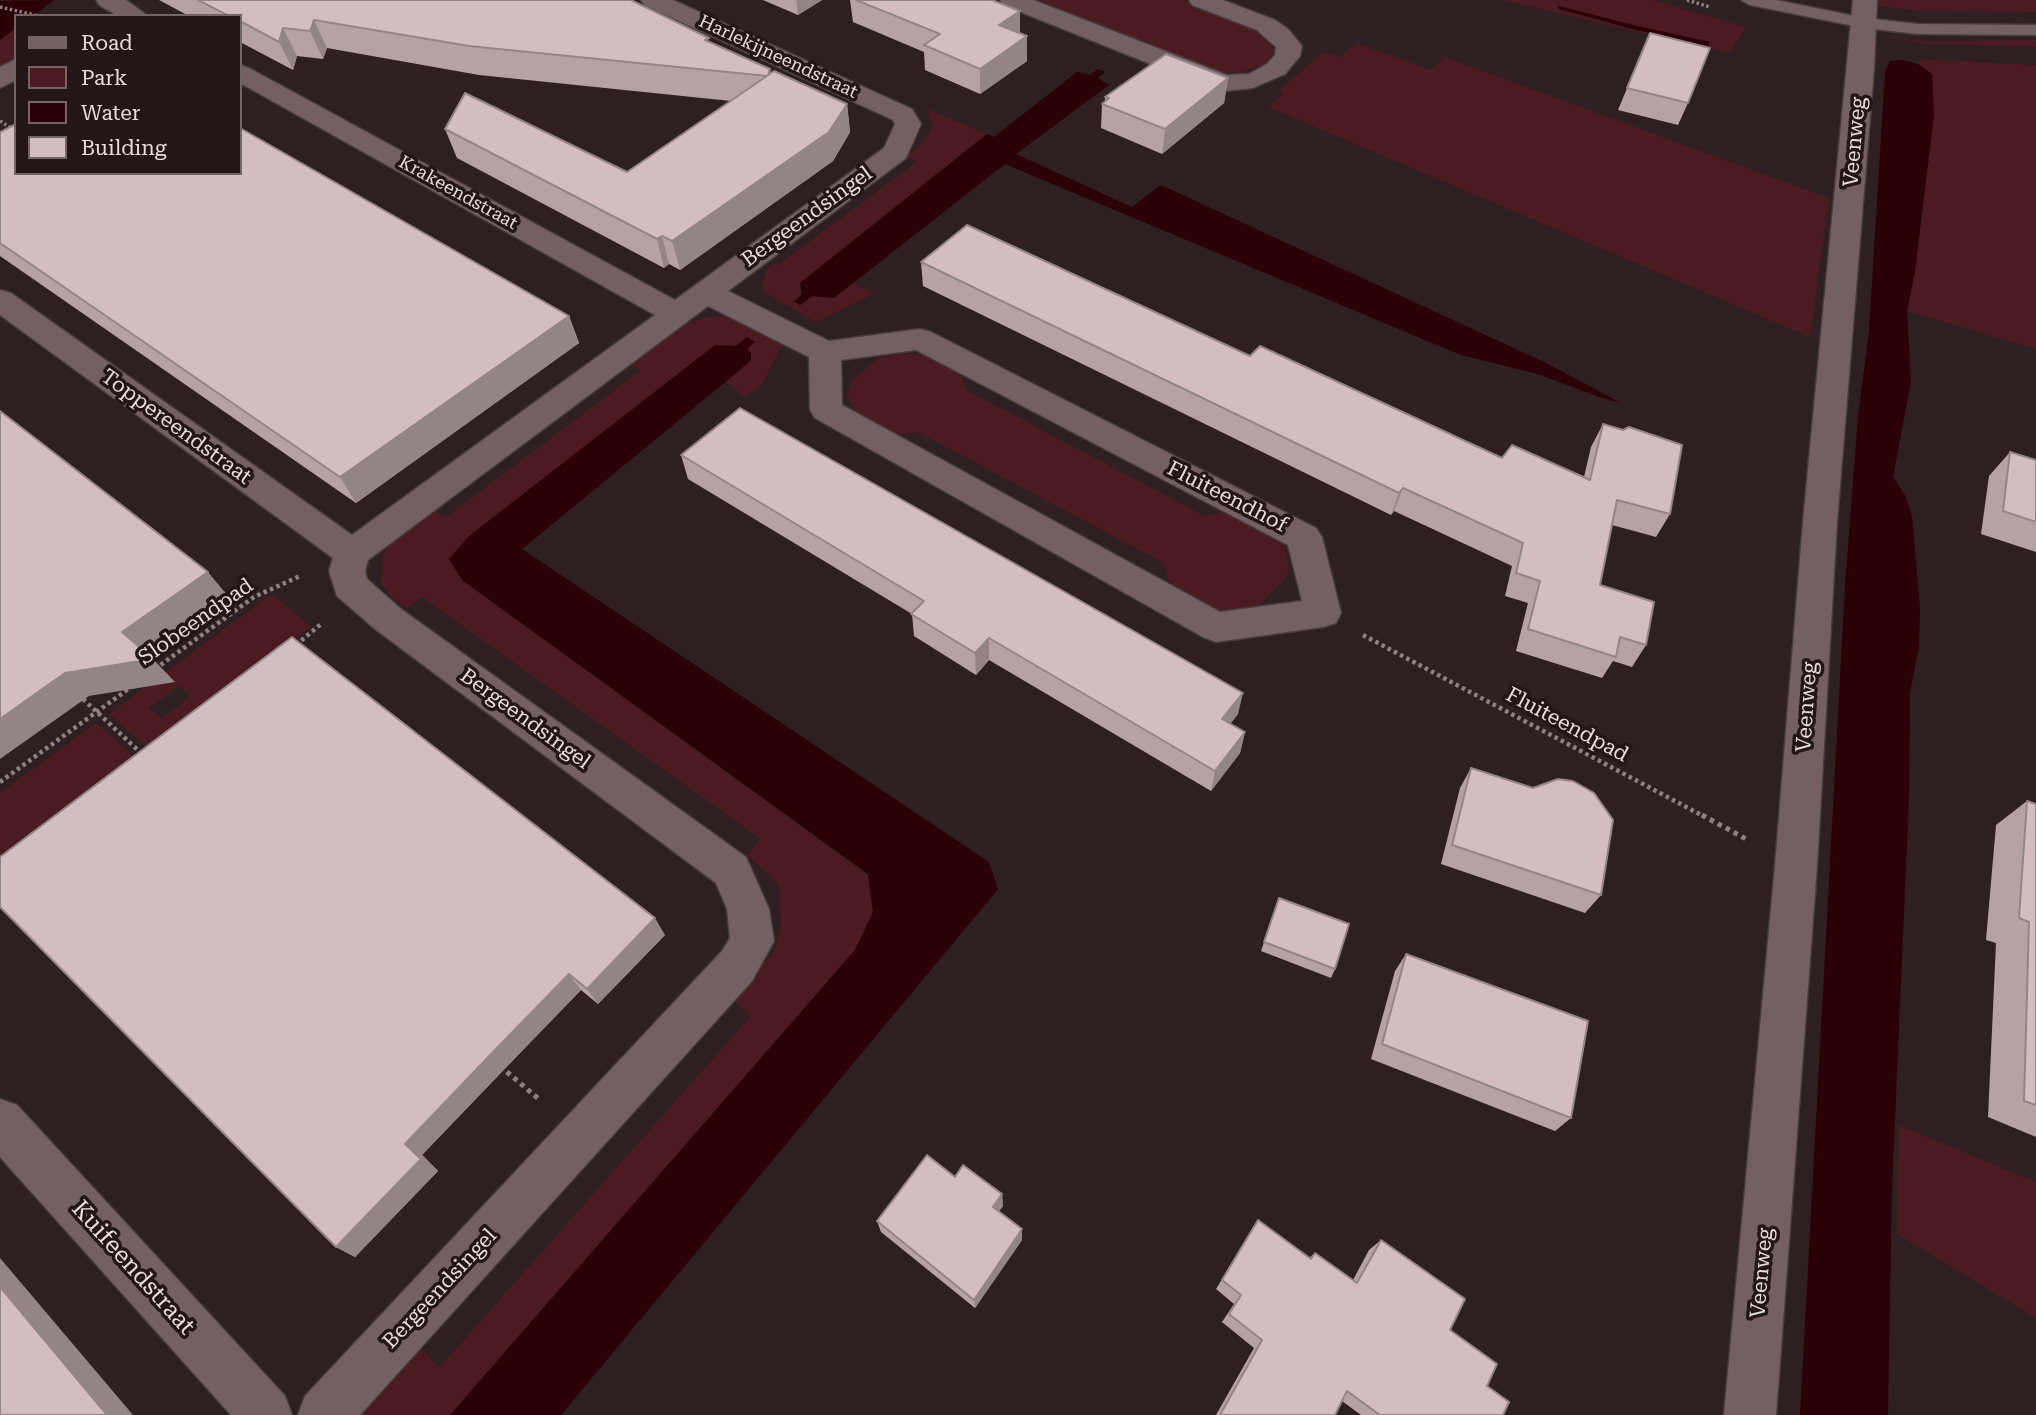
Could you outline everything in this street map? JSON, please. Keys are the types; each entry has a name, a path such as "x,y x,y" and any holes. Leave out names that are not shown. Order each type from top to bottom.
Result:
{"street":[{"path":"87,14 107,0 132,14"},
{"name":"Harlekijneendstraat","path":"653,0 903,115"},
{"path":"1012,0 1225,83 1244,83 1258,79 1276,69 1287,57 1289,46 1279,34 1266,25 1201,0"},
{"name":"Veenweg","path":"1750,1415 1796,866 1819,535 1864,11"},
{"name":"Krakeendstraat","path":"242,74 690,302"},
{"name":"Bergeendsingel","path":"324,1415 737,966 752,941 748,909 731,870 388,619 351,570 690,302 896,152 908,124 903,115"},
{"name":"Toppereendstraat","path":"0,300 351,570"},
{"path":"690,302 825,352 826,410 1216,627 1322,613"},
{"name":"Fluiteendhof","path":"825,352 920,339 1304,537 1322,613"},
{"name":"Kuifeendstraat","path":"0,1122 266,1415"}],"lane":[{"path":"1750,0 1864,11 1967,31 2036,30"}],"path":[{"path":"0,7 30,14"},
{"path":"285,654 317,629 351,570"},
{"name":"Slobeendpad","path":"153,671 254,597 351,570"},
{"name":"Fluiteendpad","path":"1322,613 1796,866"},
{"name":"Slobeendpad","path":"0,782 141,680"},
{"path":"83,699 147,759"},
{"path":"497,1063 581,1136"}],"green space":[{"path":"1028,0 1183,0 1261,30 1270,36 1274,46 1273,53 1265,64 1242,72 1215,72"},
{"path":"1502,0 1653,0 1746,27 1730,53","holes":["1557,7 1709,43 1707,46 1632,29"]},
{"path":"1879,0 2036,0 2036,12 1919,11 1878,6"},
{"path":"14,30 14,58 0,68 0,40"},
{"path":"1879,36 1930,41 2036,40 2036,47 1929,44"},
{"path":"1357,43 1431,70 1445,57 1829,198 1810,337 1268,107 1284,94 1278,91 1324,52 1340,57"},
{"path":"1921,59 2036,65 2036,349 1907,311 1915,272 1932,74 1918,64"},
{"path":"928,109 987,134 800,283 800,305 813,296 834,298 853,283 874,294 816,322 763,292 762,283 768,268 774,264 778,265 917,162 906,156 925,141 932,127"},
{"path":"707,317 731,317 783,344 761,386 745,397 726,382 751,360 746,349 754,342 736,346 725,344 462,580 868,875 873,912 855,950 450,1415 360,1415 420,1348 440,1367 751,1016 733,1000 775,950 781,927 779,886 747,855 761,839 422,597 407,609 391,596 381,583 383,555 392,540 433,509 445,518 640,371 628,363 674,329"},
{"path":"901,353 924,355 961,374 966,390 1205,516 1230,511 1273,535 1283,544 1287,556 1289,570 1284,580 1259,605 1239,612 1217,609 1169,583 1164,563 918,432 898,435 860,416 847,398 852,381 877,359"},
{"path":"272,594 311,627 149,749 109,714","holes":["179,686 191,696 161,719 149,708"]},
{"path":"96,723 136,758 0,861 0,793"},
{"path":"1899,1125 2036,1182 2036,1318 1897,1234"}],"water":[{"path":"54,0 36,14 14,14 14,30 0,40 0,1"},
{"path":"1559,6 1710,42 1708,46 1632,29 1559,9"},
{"path":"1903,60 1918,64 1932,74 1934,115 1915,272 1907,311 1911,381 1893,477 1905,495 1912,516 1920,607 1919,647 1910,693 1909,799 1892,1187 1888,1415 1800,1415 1845,586 1858,416 1869,331 1885,72 1890,61"},
{"path":"1098,69 1105,72 1098,78 1109,85 1016,154 1132,207 1161,185 1546,363 1621,403 1541,375 1461,355 1005,164 834,298 813,296 800,305 794,302 802,294 800,283 987,134 994,137 1077,72 1090,75"},
{"path":"747,337 755,342 747,349 751,353 751,360 522,549 989,862 998,889 561,1415 450,1415 855,950 873,912 868,874 462,580 449,559 469,536 715,345 736,346"}],"building":[{"path":"198,0 631,0 709,38 705,40 770,69 768,75 774,71 847,104 829,132 672,241 662,236 657,239 445,129 465,93 627,172 767,76 469,46 314,20 310,31 283,28 279,42 242,22 242,14 225,14"},
{"path":"856,0 992,0 1020,11 999,25 1027,36 980,69 924,45 940,34"},
{"path":"1650,33 1710,48 1688,103 1627,88"},
{"path":"1166,54 1228,78 1165,129 1102,104 1109,98 1105,97"},
{"path":"14,125 14,175 242,175 242,129 569,316 340,477 0,243 0,132"},
{"path":"967,225 1250,356 1260,346 1502,458 1512,445 1590,480 1603,424 1623,430 1629,427 1682,445 1670,514 1617,500 1600,585 1654,602 1646,645 1620,637 1616,657 1528,629 1540,581 1516,573 1523,543 1403,488 1399,493 921,262"},
{"path":"740,408 1243,693 1222,719 1245,732 1215,771 989,638 975,653 911,614 924,601 681,455"},
{"path":"0,411 208,572 122,632 153,659 65,673 0,719"},
{"path":"2010,452 2036,460 2036,522 2003,511"},
{"path":"292,637 655,918 587,989 569,974 493,1052 405,1144 421,1159 336,1247 0,907 0,857"},
{"path":"1471,768 1533,788 1558,779 1573,781 1594,793 1613,820 1601,895 1452,845"},
{"path":"2027,801 2036,804 2036,1105 2024,1101 2029,922 2019,918"},
{"path":"1279,898 1349,924 1335,969 1264,942"},
{"path":"1406,954 1588,1021 1571,1118 1382,1044"},
{"path":"927,1155 955,1177 963,1165 1002,1194 993,1207 1022,1229 974,1300 877,1221"},
{"path":"1258,1220 1311,1259 1315,1253 1357,1283 1381,1240 1465,1299 1450,1330 1497,1364 1487,1386 1509,1402 1503,1415 1380,1415 1347,1391 1335,1415 1220,1415 1262,1340 1229,1314 1241,1295 1222,1280"},
{"path":"0,1287 107,1415 0,1415"}]}
